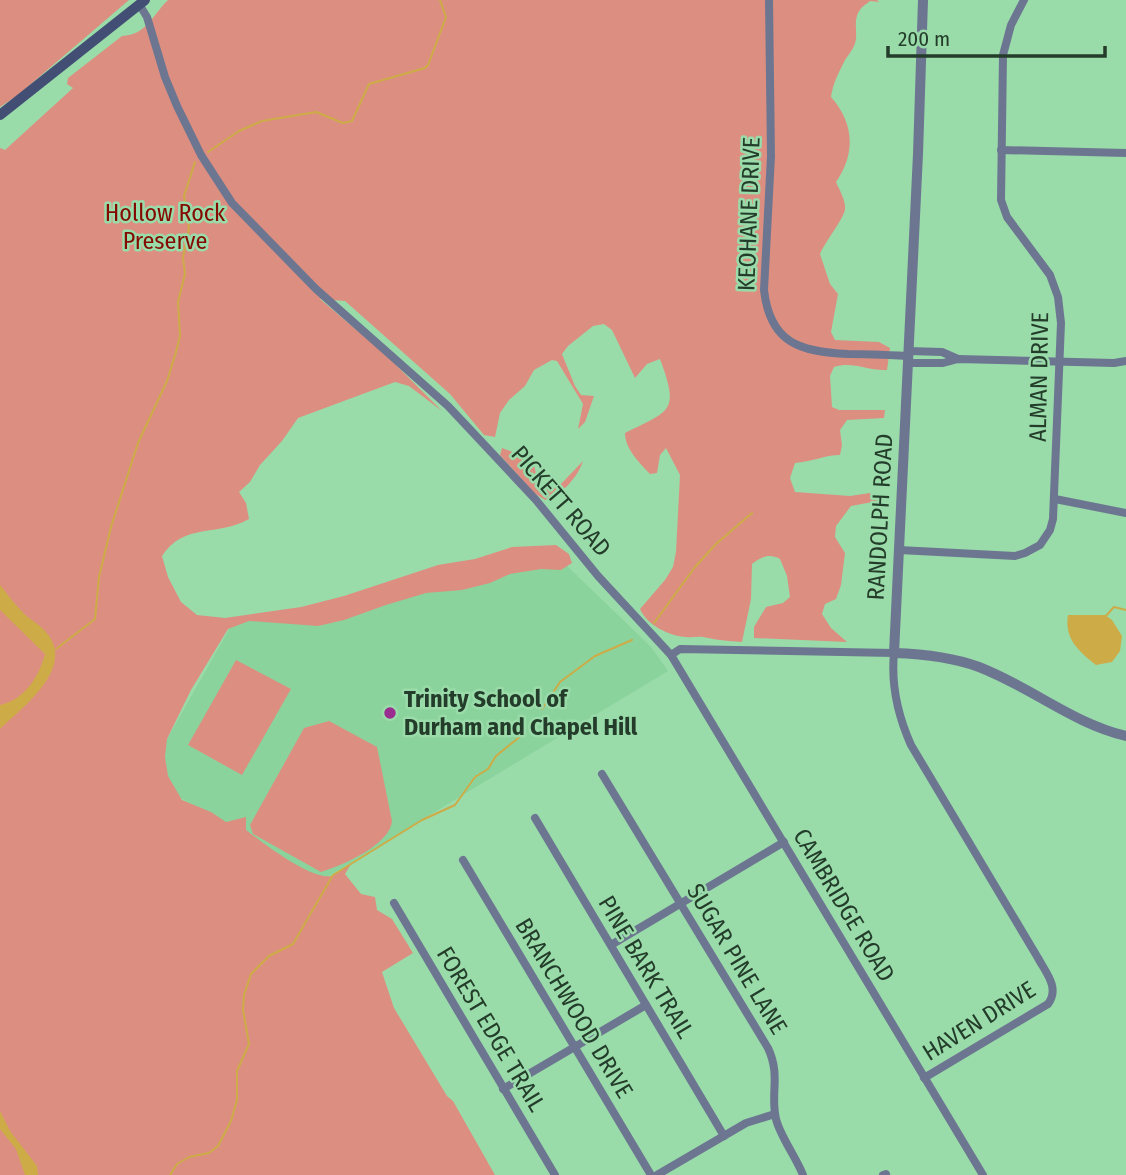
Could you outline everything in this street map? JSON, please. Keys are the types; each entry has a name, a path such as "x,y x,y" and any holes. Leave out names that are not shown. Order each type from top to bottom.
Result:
{"main road":[{"path":"0,115 142,2"}],"street":[{"name":"KEOHANE DRIVE","path":"769,0 771,156 764,290 766,308 772,324 784,338 801,348 819,353 908,357 942,352 958,359 1126,362"},
{"name":"RANDOLPH ROAD","path":"923,0 894,653 896,696 911,745 1047,975 1053,995"},
{"name":"ALMAN DRIVE","path":"900,550 1001,556 1025,553 1046,539 1054,519 1061,323 1058,297 1046,267 1012,225 1003,209 1000,189 1005,45 1011,25 1024,0"},
{"name":"PICKETT ROAD","path":"142,2 165,78 181,115 210,172 232,203 316,289 448,406 536,500 598,576 671,655"},
{"path":"1001,150 1126,153"},
{"path":"1055,499 1126,513"},
{"path":"671,655 680,649 894,653 938,657 979,667 1076,719 1126,736"},
{"name":"CAMBRIDGE ROAD","path":"671,655 983,1175"},
{"name":"SUGAR PINE LANE","path":"602,774 772,1058 776,1072 775,1114 779,1129 803,1175"},
{"name":"PINE BARK TRAIL","path":"535,818 724,1136"},
{"path":"611,945 785,842"},
{"name":"BRANCHWOOD DRIVE","path":"463,860 651,1175"},
{"name":"FOREST EDGE TRAIL","path":"394,903 555,1175"},
{"name":"HAVEN DRIVE","path":"924,1078 1048,1004 1053,995"},
{"path":"503,1089 646,1004"},
{"path":"657,1175 756,1118 775,1114"}],"shaded area":[{"name":"Trinity School of Durham and Chapel Hill","path":"561,560 651,647 668,671 322,880 165,789 158,755 232,624"},
{"path":"0,585 21,611 42,628 52,642 55,656 45,683 0,729 0,705 23,693 39,671 45,654 0,610"},
{"path":"1068,615 1105,615 1112,620 1122,636 1120,651 1112,662 1096,665 1078,649 1068,631"},
{"path":"0,1111 10,1131 37,1166 38,1175 25,1175 16,1149 0,1129"}],"green space":[{"path":"0,0 129,0 18,95 0,107"},
{"name":"Hollow Rock Preserve","path":"168,0 877,0 879,2 870,1 858,13 855,42 838,73 832,92 831,97 844,117 850,138 847,160 836,182 845,209 820,254 830,284 838,294 831,332 835,340 879,342 890,348 887,370 847,365 834,367 830,376 832,407 839,410 885,410 884,418 847,420 840,430 840,455 795,463 790,478 795,492 850,496 870,493 878,501 851,506 836,526 835,537 845,553 841,585 836,599 825,604 822,614 831,628 847,642 754,638 754,627 766,607 783,603 790,597 787,576 780,559 772,556 752,564 751,599 742,642 673,634 659,629 643,615 640,609 673,567 680,475 666,448 660,455 657,473 650,474 630,450 625,433 661,414 670,400 669,390 660,359 647,364 635,378 612,330 604,324 593,326 562,354 581,395 594,396 585,422 578,429 583,404 557,361 552,360 534,370 525,386 509,400 500,413 495,437 484,435 450,394 345,301 320,299 386,355 442,411 409,386 395,382 298,418 260,465 250,482 239,492 246,503 249,519 225,528 181,538 162,556 168,577 181,602 197,615 225,618 301,607 438,565 475,559 512,547 556,545 569,554 572,563 561,570 541,569 510,574 490,583 462,590 426,593 318,626 249,621 228,629 191,690 167,739 165,757 168,776 182,800 211,812 226,822 246,817 246,830 287,859 311,872 331,876 351,864 345,874 361,894 375,897 377,910 392,919 413,953 382,972 394,1008 447,1096 453,1101 495,1175 0,1175 0,148 5,150 73,88 67,84 68,78 122,36 131,35 144,28"},
{"path":"502,448 533,460 538,483 550,490 560,485 583,461 568,485 557,495 545,500 534,493 500,455"},
{"path":"236,660 291,689 242,775 188,745"},
{"path":"329,721 377,747 392,821 389,830 374,846 353,859 321,872 253,834 250,825 304,728"}],"waterway":[{"path":"208,152 239,131 262,121 316,112 343,123 352,121 369,84 428,65 446,17 440,0"},
{"path":"56,649 95,619 99,577 111,527 138,443 167,381 176,352 180,336 178,302 185,274 183,257 189,228 184,196 195,162"},
{"path":"654,623 695,567 716,544 752,513"},
{"path":"1105,617 1114,607 1126,610"},
{"path":"542,709 560,682 595,656 632,640"},
{"path":"170,1175 177,1164 189,1157 209,1153 218,1146 231,1121 237,1100 237,1071 249,1044 243,1010 244,995 251,974 269,956 293,944 333,875 422,820 455,805 475,777 488,769 496,756 522,735"}],"place":[{"name":"Trinity School of Durham and Chapel Hill","path":"390,713"}]}
